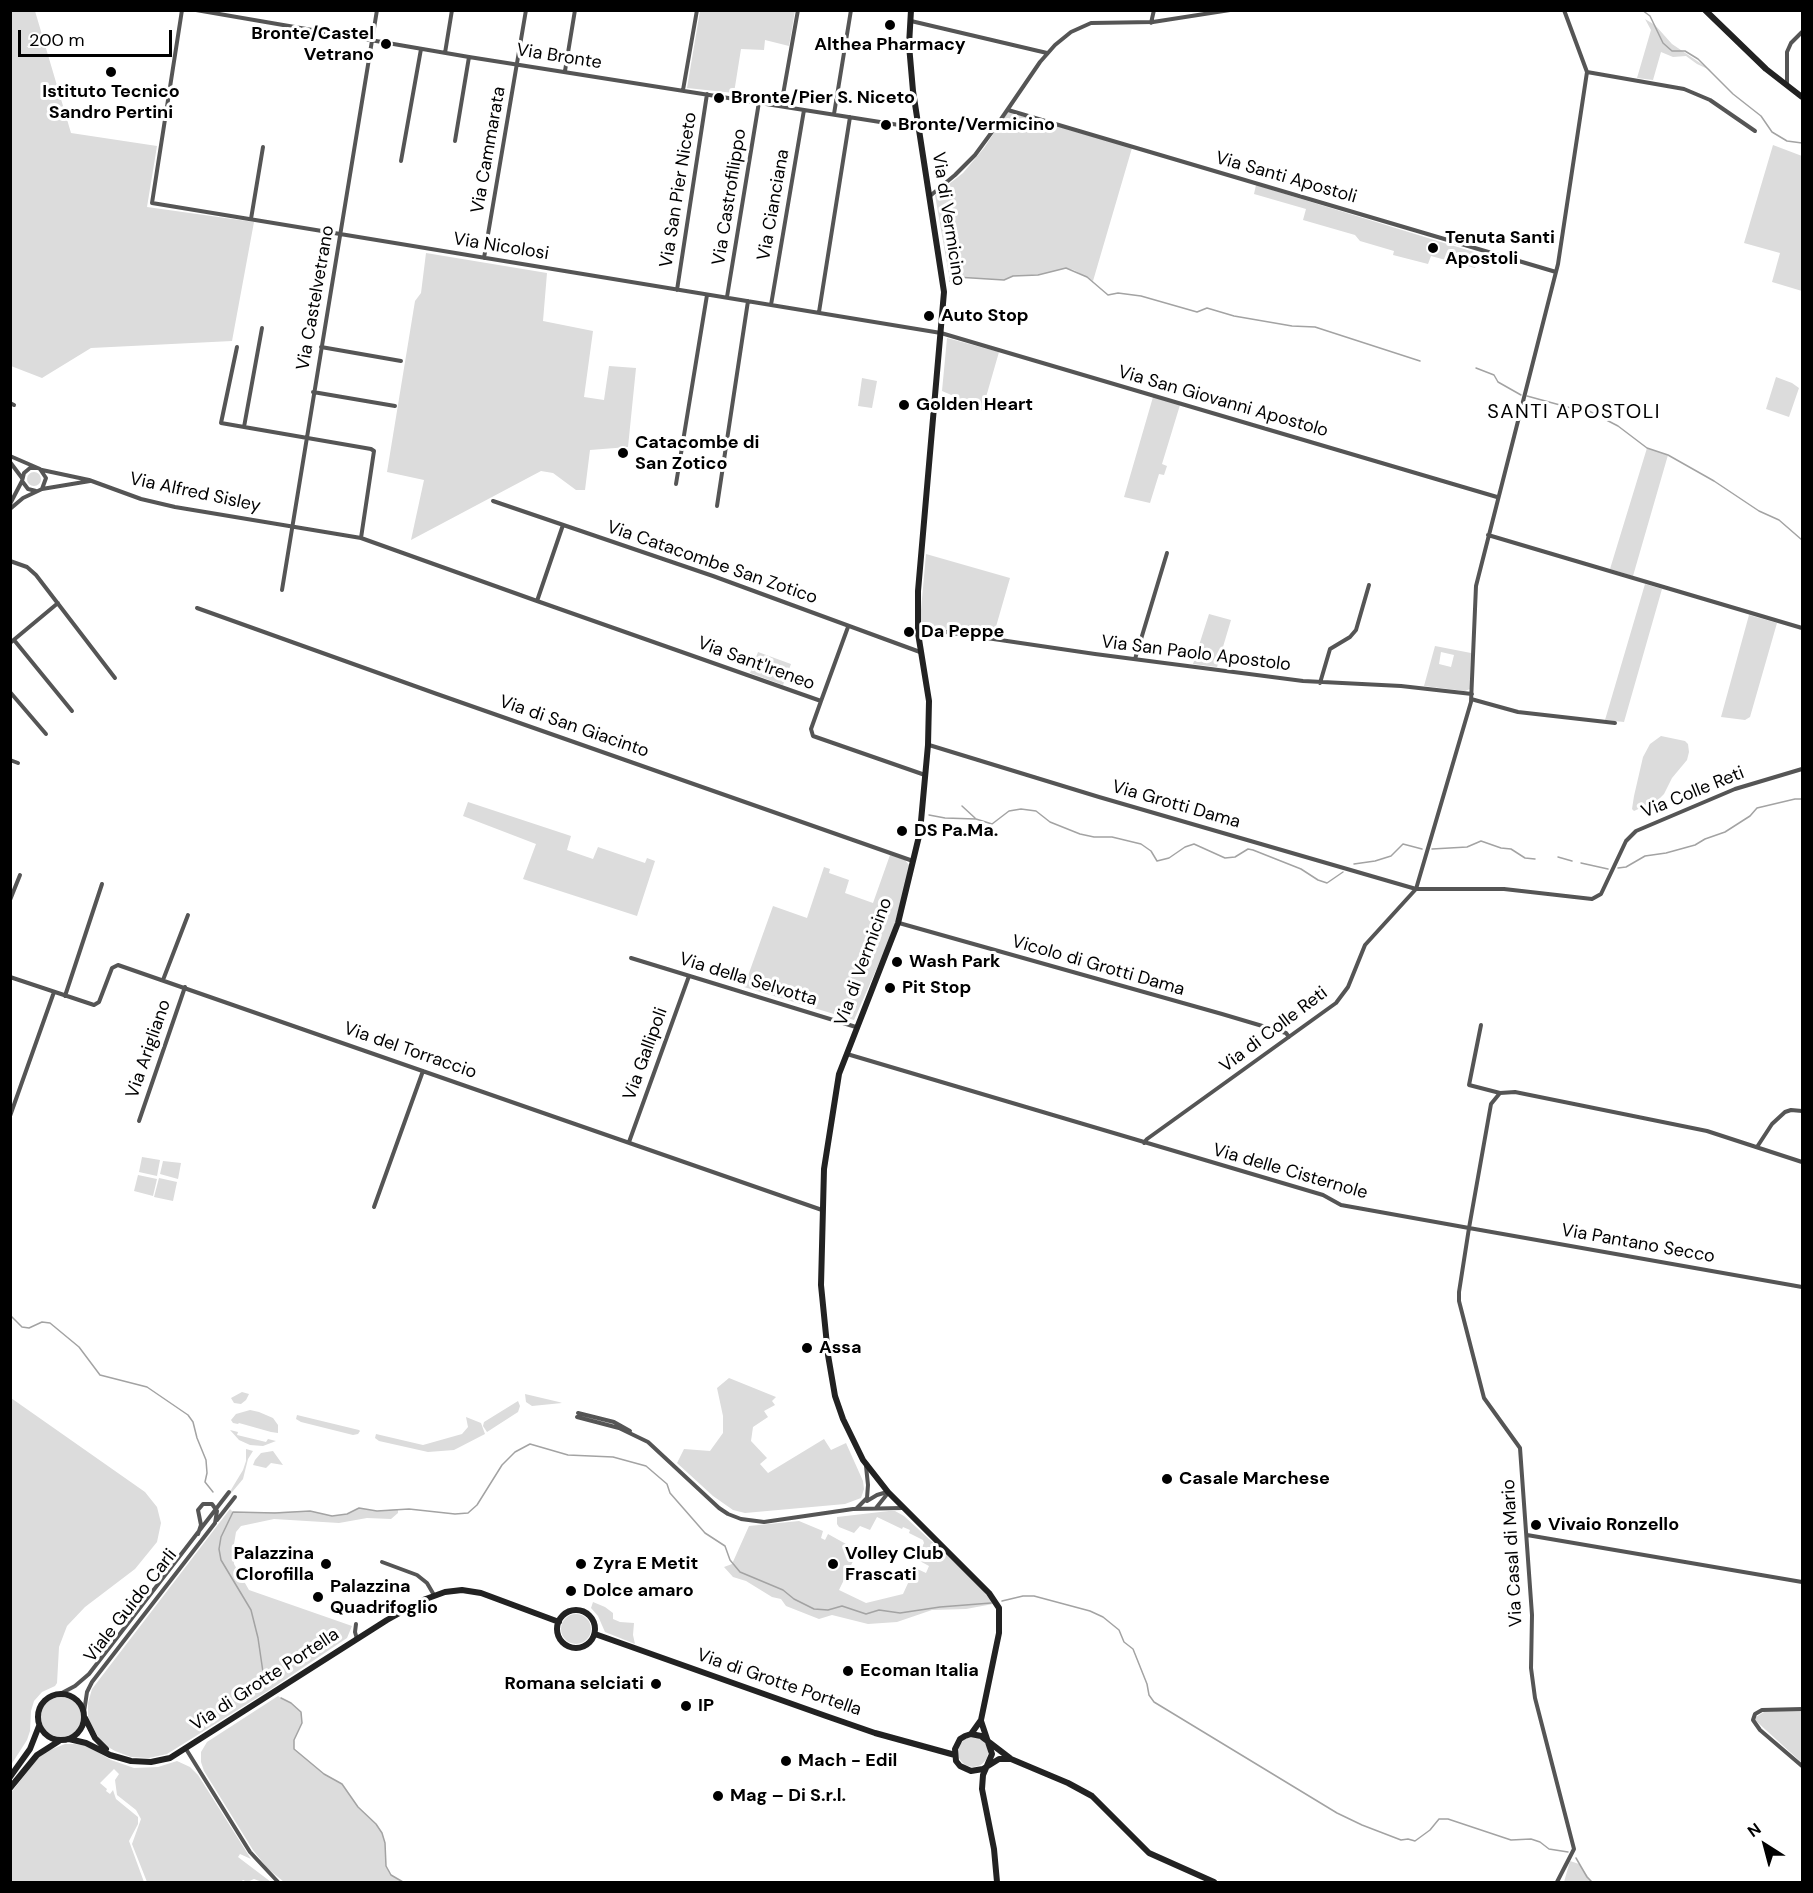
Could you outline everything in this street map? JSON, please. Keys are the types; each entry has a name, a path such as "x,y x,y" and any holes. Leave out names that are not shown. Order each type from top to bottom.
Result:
{"main road":[{"name":"Via di Vermicino","path":"911,10 911,70 918,128 944,286 918,591 918,628 929,700 928,745 921,827 898,923 839,1074 825,1157 821,1285 830,1367 841,1416 865,1464 903,1508 989,1593 999,1608 999,1633 981,1720 971,1734"},
{"path":"1705,10 1753,57 1803,97"},
{"name":"Via di Grotte Portella","path":"69,1739 90,1744 119,1758 131,1761 151,1762 170,1758 395,1615 434,1595 457,1590 473,1591 559,1622"},
{"path":"569,1611 584,1611 594,1621 595,1634 585,1647 571,1648 563,1644 559,1638 557,1630 559,1622 569,1611"},
{"name":"Via di Grotte Portella","path":"595,1634 831,1718 955,1755"},
{"path":"61,1740 48,1736 38,1718 42,1704 60,1694 73,1697 81,1706 95,1738 119,1758"},
{"path":"10,1788 37,1755 48,1746 69,1739 79,1731 83,1725 84,1712"},
{"path":"981,1720 992,1754 983,1775 982,1789 993,1841 996,1882"},
{"path":"10,1777 30,1749 40,1725"},
{"path":"982,1789 976,1779 960,1766 955,1755 960,1739 971,1734 981,1736 1011,1759 1083,1790 1105,1807 1147,1852 1214,1882"},
{"path":"965,1770 977,1771 999,1758 1011,1759"}],"street":[{"name":"Via Nicolosi","path":"182,10 152,204 941,333"},
{"name":"Via Bronte","path":"196,10 469,57 918,128"},
{"name":"Via Castelvetrano","path":"282,590 377,10"},
{"path":"445,53 452,10"},
{"name":"Via Cammarata","path":"484,258 526,10"},
{"path":"565,71 575,10"},
{"path":"684,90 697,10"},
{"path":"781,106 798,10"},
{"path":"834,114 851,10"},
{"path":"1151,22 1154,10"},
{"path":"930,196 973,158 1008,110 1023,84 1048,53 1068,34 1086,24 1151,22 1230,10"},
{"path":"1416,889 1471,699 1475,594 1497,497 1556,272 1587,72 1564,10"},
{"path":"910,21 1048,53"},
{"path":"1787,85 1788,49 1803,32"},
{"path":"401,161 421,49"},
{"path":"455,141 469,57"},
{"path":"1587,72 1684,89 1710,100 1755,131"},
{"name":"Via San Pier Niceto","path":"677,290 707,94"},
{"name":"Via Castrofilippo","path":"727,297 759,102"},
{"name":"Via Cianciana","path":"771,305 804,110"},
{"name":"Via Santi Apostoli","path":"1008,110 1556,272"},
{"path":"819,312 850,117"},
{"path":"251,219 263,147"},
{"path":"676,483 707,295"},
{"path":"717,506 748,302"},
{"path":"244,427 262,328"},
{"name":"Via San Giovanni Apostolo","path":"941,333 1497,497"},
{"path":"237,347 221,423 374,451 361,538"},
{"path":"321,347 401,362"},
{"path":"314,392 395,405"},
{"name":"Via Alfred Sisley","path":"10,456 40,469 94,481 141,499 361,538 395,548"},
{"path":"10,462 28,489 40,490 94,481"},
{"path":"10,504 28,470 40,469 46,481 40,490 23,498 10,509"},
{"name":"Via Catacombe San Zotico","path":"493,501 713,576 921,652"},
{"path":"537,601 563,525"},
{"path":"1488,535 1803,628"},
{"name":"Via Sant'Ireneo","path":"395,548 537,601 821,701 810,730 813,736 925,775"},
{"path":"1135,659 1167,553"},
{"path":"10,561 32,571 115,678"},
{"path":"1320,683 1330,649 1355,632 1370,585"},
{"path":"58,603 12,641 72,711"},
{"name":"Via di San Giacinto","path":"197,608 914,861"},
{"path":"821,701 848,627"},
{"name":"Via San Paolo Apostolo","path":"918,628 1320,683 1401,686 1472,694"},
{"path":"10,692 46,734"},
{"path":"1471,699 1518,712 1615,723"},
{"name":"Via Grotti Dama","path":"928,745 1416,889"},
{"path":"10,760 18,763"},
{"name":"Via Colle Reti","path":"1416,889 1499,889 1593,899 1601,894 1626,841 1636,831 1735,789 1803,770"},
{"path":"10,900 20,875"},
{"path":"64,996 102,884"},
{"name":"Via di Colle Reti","path":"1144,1143 1339,1000 1349,984 1365,945 1416,889"},
{"path":"163,980 188,915"},
{"name":"Vicolo di Grotti Dama","path":"898,923 1286,1033 1289,1037"},
{"name":"Via della Selvotta","path":"631,958 856,1027"},
{"name":"Via del Torraccio","path":"10,977 96,1005 112,968 116,965 185,987 823,1210"},
{"name":"Via Gallipoli","path":"629,1142 689,976"},
{"name":"Via Arigliano","path":"139,1121 185,987"},
{"path":"10,1116 54,992"},
{"path":"1481,1025 1469,1085 1500,1093 1515,1092 1707,1131 1803,1162"},
{"name":"Via delle Cisternole","path":"846,1054 1323,1195 1341,1204 1469,1228"},
{"path":"375,1207 423,1071"},
{"path":"1469,1228 1491,1104 1500,1093"},
{"path":"1756,1147 1772,1124 1787,1111 1803,1111"},
{"name":"Via Pantano Secco","path":"1469,1228 1803,1287"},
{"name":"Via Casal di Mario","path":"1469,1228 1459,1301 1484,1398 1520,1448 1532,1615 1533,1688 1574,1849 1557,1882"},
{"path":"578,1415 617,1424 652,1445 716,1506 735,1517 752,1521 771,1521 853,1509 903,1508"},
{"path":"862,1504 866,1500 867,1493 865,1464"},
{"name":"Viale Guido Carli","path":"60,1694 79,1684 89,1674 229,1492"},
{"path":"853,1509 875,1496 888,1492"},
{"path":"876,1508 884,1501 888,1492"},
{"name":"Viale Guido Carli","path":"84,1712 87,1692 92,1682 235,1497"},
{"path":"198,1534 201,1525 197,1514 199,1507 210,1503 216,1509 215,1523"},
{"path":"1527,1535 1803,1582"},
{"path":"382,1562 417,1575 427,1583 434,1595"},
{"path":"356,1624 354,1632 357,1639"},
{"path":"1803,1709 1785,1708 1759,1711 1754,1715 1753,1722 1803,1766"},
{"path":"186,1749 250,1852 278,1882"}],"shaded area":[{"path":"10,11 35,11 71,133 157,146 147,207 254,222 232,341 91,348 42,378 11,366"},
{"path":"700,11 795,11 789,46 765,40 764,50 741,49 734,93 687,88"},
{"path":"1645,19 1655,25 1672,44 1712,71 1686,56 1673,57 1661,52 1653,80 1637,78 1651,30"},
{"path":"1008,112 1132,148 1093,281 1066,268 1038,275 1013,276 1004,280 956,277 950,281 935,195 963,173 984,148"},
{"path":"1773,145 1802,156 1802,291 1772,282 1780,253 1744,243"},
{"path":"1256,185 1484,255 1480,257 1475,268 1431,256 1428,264 1393,255 1394,251 1360,241 1355,235 1303,220 1306,209 1254,194"},
{"path":"426,253 547,273 543,321 593,331 584,397 604,400 609,366 636,368 628,447 590,450 585,490 576,490 553,473 541,471 411,540 424,480 387,472 415,301 421,293"},
{"path":"947,338 999,352 982,411 977,406 942,391"},
{"path":"1776,377 1799,388 1789,417 1766,409"},
{"path":"862,378 877,381 872,408 858,406"},
{"path":"1153,397 1180,405 1162,464 1167,466 1164,475 1159,474 1150,503 1124,497"},
{"path":"1647,448 1668,455 1633,576 1610,569"},
{"path":"34,472 39,474 41,479 39,484 34,486 29,484 27,479 29,474"},
{"path":"926,554 1010,578 993,637 935,630 920,621"},
{"path":"1645,584 1662,589 1624,722 1605,720"},
{"path":"1209,614 1231,620 1217,667 1193,664"},
{"path":"1749,615 1777,623 1750,717 1745,720 1721,717"},
{"path":"1435,646 1471,653 1470,689 1465,691 1424,686","holes":["1441,652 1454,655 1451,667 1439,664"]},
{"path":"758,652 791,664 783,685 750,673"},
{"path":"1661,736 1685,741 1689,752 1687,760 1658,800 1634,811 1632,809 1634,796 1643,757 1650,744"},
{"path":"468,802 571,836 567,850 593,859 598,847 645,863 647,858 655,861 637,916 523,879 536,844 463,816"},
{"path":"890,855 905,860 910,866 892,934 854,1020 744,987 773,906 807,918 824,867 830,869 829,873 849,880 845,893 873,903"},
{"path":"142,1157 160,1160 157,1176 139,1172"},
{"path":"163,1161 181,1163 178,1179 160,1174"},
{"path":"138,1175 157,1179 153,1196 134,1191"},
{"path":"159,1178 177,1182 173,1201 154,1197"},
{"path":"729,1378 776,1397 772,1401 775,1405 764,1411 768,1417 753,1427 751,1441 767,1458 760,1464 768,1473 824,1439 831,1450 846,1443 863,1481 864,1489 861,1498 845,1504 745,1513 733,1510 713,1496 677,1463 684,1449 710,1451 723,1433 723,1416 717,1388"},
{"path":"242,1392 249,1394 246,1400 241,1404 234,1403 231,1398"},
{"path":"525,1394 562,1403 532,1406 526,1402"},
{"path":"11,1398 145,1492 157,1507 161,1523 157,1542 135,1569 85,1607 67,1626 59,1647 57,1683 42,1692 34,1701 27,1740 11,1765"},
{"path":"518,1401 520,1406 518,1412 487,1432 483,1426 484,1422"},
{"path":"250,1410 273,1418 278,1425 278,1433 233,1423 231,1420 236,1414"},
{"path":"297,1415 360,1431 353,1435 301,1422 296,1419"},
{"path":"466,1417 481,1423 485,1434 454,1450 428,1452 379,1441 375,1438 376,1434 423,1445 462,1434 468,1427"},
{"path":"230,1430 238,1432 237,1435 266,1442 268,1439 276,1441 263,1446 250,1445 239,1440"},
{"path":"246,1449 253,1451 248,1459 243,1479 223,1503 243,1470"},
{"path":"273,1451 283,1465 271,1463 266,1468 253,1465 261,1453"},
{"path":"359,1508 377,1511 398,1509 398,1513 391,1519 367,1518 339,1523 274,1519 241,1526 236,1532 233,1550 234,1564 249,1590 352,1626 347,1638 167,1754 149,1758 131,1757 103,1744 88,1717 88,1703 92,1689 230,1509 233,1512 243,1513 310,1511 332,1516 347,1514"},
{"path":"895,1511 904,1516 979,1585 993,1604 966,1609 932,1610 897,1622 868,1624 832,1615 819,1619 786,1606 781,1599 772,1597 746,1581 733,1577 724,1567 732,1564 749,1526 799,1521 823,1531 821,1538 825,1540 828,1534 855,1549 856,1555 839,1590 866,1603 903,1594 909,1581 898,1575 900,1570 909,1574 913,1567 926,1573 929,1566 916,1559 918,1556 930,1562 934,1556 921,1549 923,1540 909,1533 910,1530 903,1527 902,1529 877,1517 870,1530 860,1526 854,1533 837,1524 837,1517"},
{"path":"593,1602 613,1613 613,1619 634,1623 635,1644 605,1632 598,1616 591,1608"},
{"path":"576,1614 587,1618 591,1629 587,1640 576,1644 565,1640 561,1629 565,1618"},
{"path":"278,1696 301,1712 302,1723 294,1740 294,1749 324,1774 342,1784 358,1807 376,1824 385,1843 386,1866 391,1875 403,1882 284,1882 268,1869 253,1850 204,1771 201,1752 207,1742"},
{"path":"61,1697 75,1703 81,1717 75,1731 61,1737 47,1731 41,1717 47,1703"},
{"path":"1802,1709 1802,1763 1755,1720 1764,1712"},
{"path":"973,1737 984,1741 988,1752 984,1763 973,1767 962,1763 958,1752 962,1741"},
{"path":"65,1744 87,1746 111,1760 134,1768 158,1767 177,1761 190,1767 198,1775 251,1859 240,1854 238,1857 271,1882 254,1879 247,1882 243,1880 241,1882 147,1882 132,1844 141,1819 136,1810 117,1795 115,1780 119,1774 114,1769 100,1783 110,1794 113,1790 116,1799 138,1817 138,1824 129,1841 144,1882 11,1882 10,1794 38,1758 47,1751"},
{"path":"1570,1861 1579,1864 1592,1882 1564,1882"}],"waterway":[{"path":"1642,10 1650,16 1663,43 1672,51 1685,51 1698,59 1733,94 1761,116 1772,132 1787,141 1802,143"},
{"path":"950,281 956,277 1004,280 1013,276 1038,275 1066,268 1087,277 1108,295 1118,293 1141,296 1197,312 1207,308 1234,316 1292,326 1315,327 1420,361"},
{"path":"1476,368 1494,375 1498,382 1521,395"},
{"path":"1527,396 1589,411 1618,426 1647,448 1668,455 1714,481 1759,511 1779,520 1802,540"},
{"path":"1618,868 1626,867 1645,856 1695,845 1725,832 1750,816 1757,808 1802,799"},
{"path":"962,806 975,818"},
{"path":"929,815 976,819 992,824 1009,811 1021,809 1036,811 1050,822 1080,834 1112,837 1141,844 1151,851 1157,861 1169,858 1194,844 1225,858 1235,857 1248,849 1253,850 1301,869 1327,883 1343,872"},
{"path":"1432,849 1467,847 1481,841 1511,849 1525,858 1535,859"},
{"path":"1354,864 1391,856 1403,844 1422,849"},
{"path":"1558,857 1572,861"},
{"path":"1581,863 1608,869"},
{"path":"10,1315 22,1327 29,1328 42,1322 50,1323 79,1347 100,1375 147,1387 188,1415 193,1422 206,1460 205,1482 213,1492"},
{"path":"268,1686 264,1679 251,1610 221,1560 219,1549 221,1537 233,1512 310,1511 332,1516 347,1514 359,1508 377,1511 409,1509 455,1514 468,1513 477,1505 502,1465 515,1452 530,1444 568,1455 613,1457 646,1466 667,1484 670,1493 705,1533 725,1546 730,1560 740,1572 783,1590 794,1599 814,1609 828,1610 842,1606 866,1614 879,1610 900,1613 991,1603"},
{"path":"1002,1601 1034,1596 1090,1611 1103,1617 1119,1630 1124,1642 1133,1649 1149,1695 1154,1702 1337,1813 1362,1825 1401,1840 1415,1841 1430,1830 1439,1819 1448,1819 1511,1840 1531,1839 1549,1849 1568,1852"},
{"path":"281,1698 301,1712 302,1723 294,1740 294,1749 324,1774 342,1784 358,1807 376,1824 385,1843 386,1866 391,1875 403,1882"},
{"path":"1576,1858 1592,1882"}],"place":[{"name":"Althea Pharmacy","path":"890,25"},
{"name":"Bronte/Castel Vetrano","path":"386,44"},
{"name":"Istituto Tecnico Sandro Pertini","path":"111,72"},
{"name":"Bronte/Pier S. Niceto","path":"719,98"},
{"name":"Bronte/Vermicino","path":"886,125"},
{"name":"Tenuta Santi Apostoli","path":"1433,248"},
{"name":"Auto Stop","path":"929,316"},
{"name":"Golden Heart","path":"904,405"},
{"name":"Catacombe di San Zotico","path":"623,453"},
{"name":"Da Peppe","path":"909,632"},
{"name":"DS Pa.Ma.","path":"902,831"},
{"name":"Wash Park","path":"897,962"},
{"name":"Pit Stop","path":"890,988"},
{"name":"Assa","path":"807,1348"},
{"name":"Casale Marchese","path":"1167,1479"},
{"name":"Vivaio Ronzello","path":"1536,1525"},
{"name":"Palazzina Clorofilla","path":"326,1564"},
{"name":"Zyra E Metit","path":"581,1564"},
{"name":"Volley Club Frascati","path":"833,1564"},
{"name":"Dolce amaro","path":"571,1591"},
{"name":"Palazzina Quadrifoglio","path":"318,1597"},
{"name":"Ecoman Italia","path":"848,1671"},
{"name":"Romana selciati","path":"656,1684"},
{"name":"IP","path":"686,1706"},
{"name":"Mach - Edil","path":"786,1761"},
{"name":"Mag – Di S.r.l.","path":"718,1796"}],"district":[{"name":"SANTI APOSTOLI","path":"1574,413"}]}
